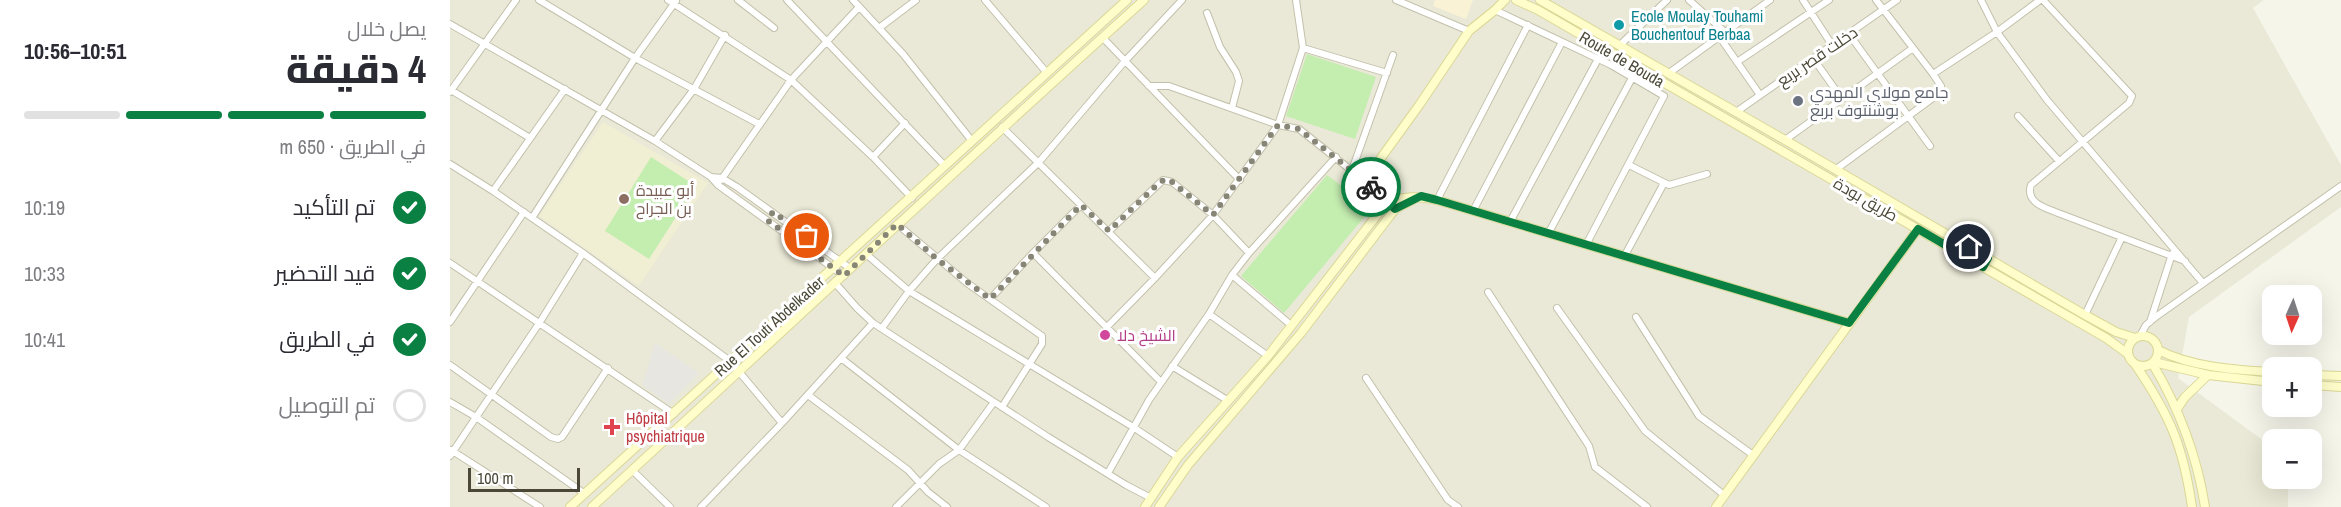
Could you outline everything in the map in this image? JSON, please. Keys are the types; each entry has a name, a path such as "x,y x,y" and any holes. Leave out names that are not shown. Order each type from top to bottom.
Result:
{"main road":[{"name":"Rue El Touti Abdelkader","path":"570,507 1127,0"},
{"name":"Rue El Touti Abdelkader","path":"592,507 836,284 1002,127 1144,0"},
{"path":"1395,209 1369,185 1367,179 1469,31 1505,0"},
{"name":"Route de Bouda","path":"1516,0 1538,10 1726,120"},
{"name":"Route de Bouda","path":"1539,0 1736,112"},
{"name":"طريق بودة","path":"1736,112 1835,170 2112,341 2128,354"},
{"name":"طريق بودة","path":"1726,120 1918,229 2116,332 2137,337"},
{"path":"1159,507 1188,465 1301,333 1395,209 1421,196"},
{"path":"1144,507 1178,458 1268,356 1387,201 1421,196 1437,200 1849,323"},
{"path":"1716,507 1918,229"},
{"path":"2192,507 2187,471 2172,424 2159,399 2128,354 2129,345 2137,337 2150,337 2154,340 2158,350 2153,362 2177,409 2190,442 2205,507"},
{"path":"746,346 755,357"},
{"path":"2158,350 2180,359 2202,364 2262,371"},
{"path":"2135,364 2144,366 2153,362 2208,375 2262,381"},
{"path":"2177,409 2185,397 2208,375"},
{"path":"2322,375 2341,376"},
{"path":"2322,386 2341,387"}],"street":[{"path":"516,0 450,91 530,138"},
{"path":"540,0 635,58 759,124"},
{"path":"738,0 774,27"},
{"path":"787,0 945,166"},
{"path":"852,0 903,54 972,141"},
{"path":"879,28 916,0"},
{"path":"985,0 1047,73"},
{"path":"882,328 909,291 937,259 1039,162 1125,61 1182,0"},
{"path":"1107,327 1213,215 1278,125 1303,48 1296,0"},
{"path":"1396,0 1469,31"},
{"path":"1619,46 1667,0"},
{"path":"1689,0 1722,34 1737,62 1760,95"},
{"path":"1669,73 1770,0"},
{"path":"1803,0 1832,45"},
{"path":"1737,62 1812,14 1829,0"},
{"path":"1835,170 1941,92 1941,86 1933,74 1876,0"},
{"name":"دخلت قصر بربع","path":"1736,112 1897,0"},
{"path":"1981,0 1997,32 2047,100 2204,283"},
{"path":"1933,74 2042,0 2132,96 2129,103 2031,185 2029,190 2031,199 2058,213 2185,261"},
{"path":"532,218 673,1 791,80 873,157 912,198"},
{"path":"718,185 791,80 859,7"},
{"path":"1495,10 1598,59 1661,93 1664,97 1586,245"},
{"path":"1207,13 1220,46 1239,81 1232,108"},
{"path":"450,24 655,141 711,177 718,185 844,276"},
{"path":"1437,200 1528,25"},
{"path":"1849,34 1930,146"},
{"path":"655,141 694,89 725,35"},
{"path":"1102,37 1240,180"},
{"path":"1473,211 1562,42"},
{"path":"1303,48 1387,74"},
{"path":"1785,140 1913,48"},
{"path":"1352,171 1393,55"},
{"path":"1813,58 1842,99"},
{"path":"1510,222 1598,59"},
{"path":"1548,234 1632,78"},
{"path":"1149,86 1169,86 1278,125 1299,129 1361,178 1367,179"},
{"path":"493,191 565,89"},
{"path":"2018,116 2059,161"},
{"path":"873,157 906,123"},
{"path":"1002,127 1155,278"},
{"path":"1108,473 1161,382 1209,314 1232,275 1336,157"},
{"path":"450,164 583,253 730,361 782,423"},
{"path":"1629,165 1664,183 1673,185 1707,174"},
{"path":"711,177 722,178 851,269"},
{"path":"1109,231 1163,180 1172,182 1213,215 1249,253"},
{"path":"1624,257 1664,183"},
{"path":"2137,337 2150,322 2341,186"},
{"path":"990,299 1081,205"},
{"path":"767,220 773,212"},
{"path":"450,322 524,213"},
{"path":"897,224 937,259 1042,336 1042,344 1002,407"},
{"path":"2085,315 2122,237"},
{"path":"2150,322 2174,248"},
{"path":"1033,252 1161,382"},
{"path":"540,507 451,452 540,322 583,253"},
{"path":"866,254 909,291 1133,427 1178,458"},
{"path":"450,263 674,414"},
{"path":"1232,275 1292,326"},
{"path":"836,284 873,323 994,402 1151,498"},
{"path":"1488,292 1590,446 1595,467 1647,507"},
{"path":"1557,308 1645,431 1725,495"},
{"path":"1209,314 1268,356"},
{"path":"1636,317 1699,416 1753,455"},
{"path":"701,507 782,423 873,323"},
{"path":"841,358 959,450 1046,507"},
{"path":"450,365 551,437 558,439 564,434 608,368"},
{"path":"1173,366 1227,400"},
{"path":"1366,378 1448,500 1458,507"},
{"path":"808,395 908,470 920,484 947,507"},
{"path":"450,402 476,417 585,494"},
{"path":"896,507 948,456 959,450 994,402"},
{"path":"632,470 670,507"}],"shaded area":[{"path":"450,0 2264,0 2253,8 2341,165 2341,207 2189,317 2178,378 2262,440 2262,489 2288,489 2288,507 450,507"},
{"path":"1435,0 1473,0 1466,19 1433,6"},
{"name":"أبو عبيدة بن الجراح","path":"603,122 708,183 639,286 539,216"},
{"path":"655,343 699,373 669,404 642,385"}],"green space":[{"path":"1307,54 1376,77 1355,139 1286,116"},
{"path":"651,157 696,186 649,259 605,231"},
{"path":"1327,175 1372,208 1284,313 1241,276"}],"way so far":[{"path":"807,236 773,212 767,220 844,276 897,224 937,259 990,299 1081,205 1109,231 1160,182 1166,179 1213,215 1278,125 1299,129 1312,137 1361,178 1367,179 1371,187"}],"place":[{"name":"Ecole Moulay Touhami Bouchentouf Berbaa","path":"1619,25"},
{"name":"جامع مولاي المهدي بوشنتوف بربع","path":"1798,101"},
{"name":"أبو عبيدة بن الجراح","path":"624,199"},
{"name":"الشيخ دلا","path":"1105,335"},
{"name":"Hôpital psychiatrique","path":"612,427"}],"route":[{"path":"1371,187 1395,209 1421,196 1437,200 1849,323 1918,229 1983,267 1988,258 1969,247"}]}
